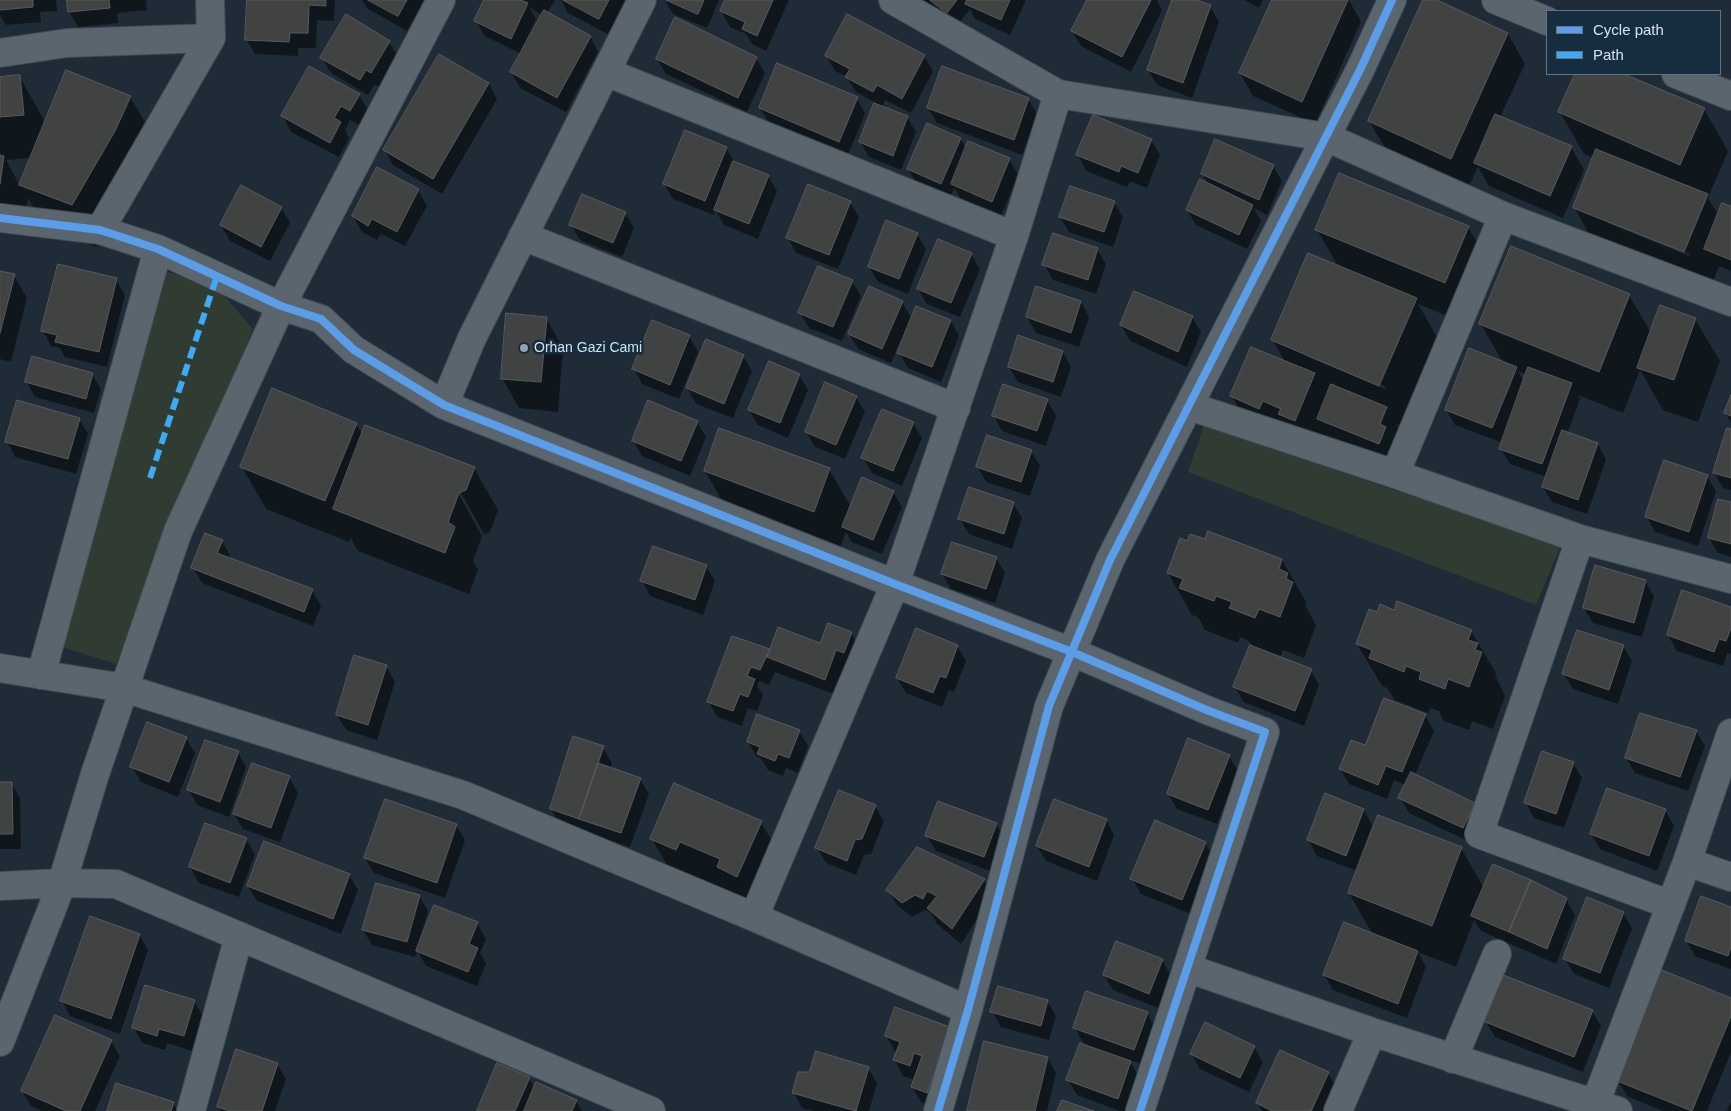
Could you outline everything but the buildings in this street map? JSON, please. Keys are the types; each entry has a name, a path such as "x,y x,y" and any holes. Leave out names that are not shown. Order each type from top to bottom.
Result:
{"street":[{"path":"100,230 211,38 210,0"},
{"path":"0,1042 62,883 95,774 178,531 281,306 441,0"},
{"path":"444,406 472,338 642,0"},
{"path":"893,0 1058,94 1326,137 1503,216 1731,302"},
{"path":"938,1111 968,1010 1050,706 1072,652 1110,560 1360,70 1392,0"},
{"path":"1496,0 1546,21"},
{"path":"0,53 67,42 211,38"},
{"path":"606,72 1014,236"},
{"path":"1678,75 1731,96"},
{"path":"754,917 895,584 1014,236 1058,94"},
{"path":"1395,474 1503,216"},
{"path":"0,218 100,230 158,249 281,306 321,319 354,350 444,406 1072,652 1209,711 1265,732 1140,1111"},
{"path":"524,236 956,408"},
{"path":"41,675 158,249"},
{"path":"1189,406 1395,474 1580,539 1731,579"},
{"path":"1580,539 1479,834 1671,905"},
{"path":"0,668 124,688 463,795 754,917 968,1010"},
{"path":"1187,968 1372,1032 1606,1107 1671,905 1731,733"},
{"path":"1687,862 1731,877"},
{"path":"0,886 62,883 116,884 651,1111"},
{"path":"191,1111 239,936"},
{"path":"1453,1058 1497,954"},
{"path":"1338,1111 1372,1032"}],"green space":[{"path":"167,272 214,284 253,329 116,664 62,647"},
{"path":"1204,425 1393,490 1562,543 1536,605 1188,472"}],"marked path":[{"path":"150,478 217,276"}],"cycle path":[{"path":"938,1111 968,1010 1049,706 1110,560 1360,70 1392,0"},
{"path":"0,218 100,230 158,249 281,306 321,319 354,350 444,405 895,584 1072,652 1209,711 1265,732 1140,1111"}],"place":[{"name":"Orhan Gazi Cami","path":"524,348"}]}
